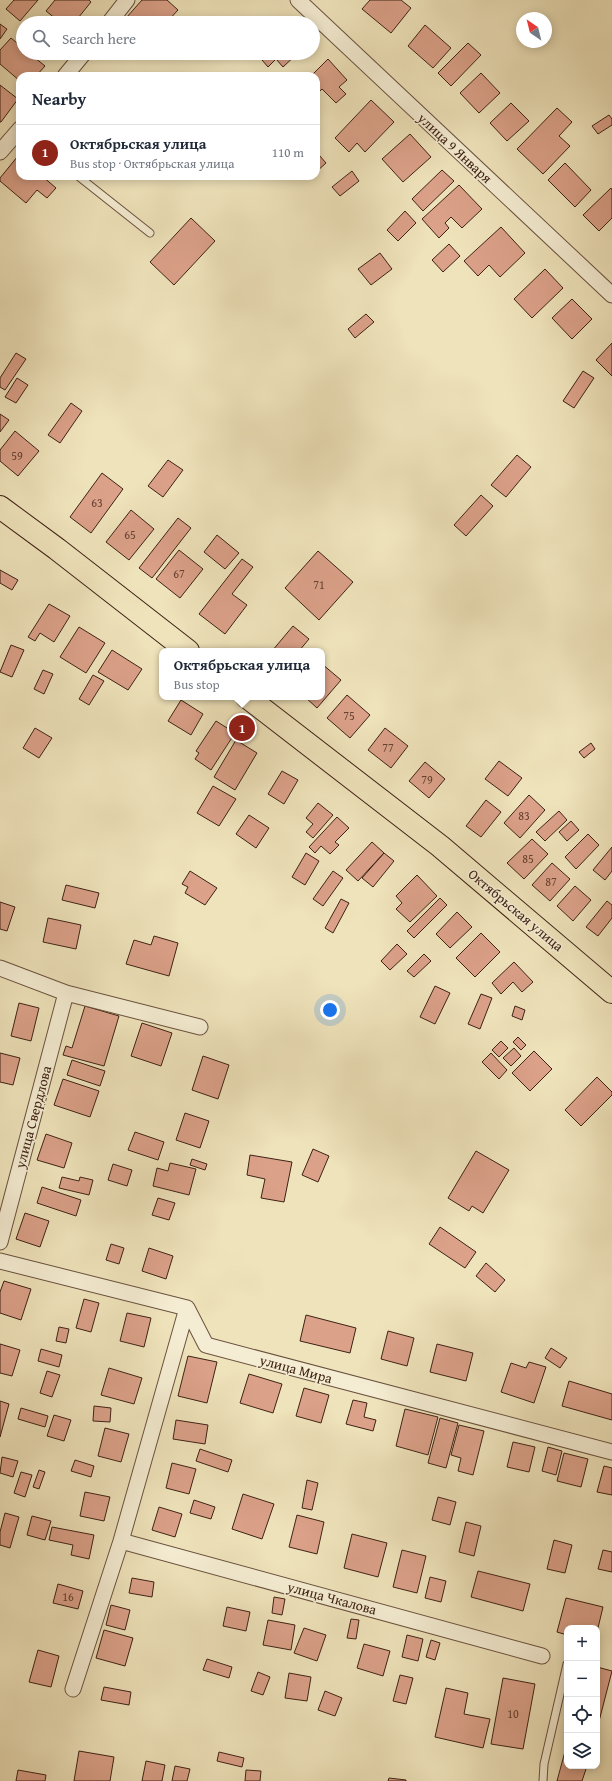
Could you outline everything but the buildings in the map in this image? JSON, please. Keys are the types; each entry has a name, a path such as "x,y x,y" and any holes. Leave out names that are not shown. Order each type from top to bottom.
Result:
{"main road":[{"path":"0,507 57,549 184,648"},
{"name":"Октябрьская улица","path":"251,700 440,846 612,992"}],"street":[{"path":"114,16 127,0"},
{"name":"улица 9 Января","path":"298,0 315,16"},
{"name":"улица 9 Января","path":"320,21 612,295"},
{"path":"68,72 78,60"},
{"path":"0,152 16,134"},
{"path":"0,968 66,993 200,1027"},
{"name":"улица Свердлова","path":"0,1242 66,993"},
{"path":"0,1261 187,1308 121,1541 73,1689"},
{"name":"улица Мира","path":"187,1308 206,1345 612,1452"},
{"name":"улица Чкалова","path":"121,1541 542,1656"}],"lane":[{"path":"83,180 150,233"},
{"path":"543,1781 544,1764 564,1677"}],"place":[{"name":"Октябрьская улица","path":"242,728"}]}
